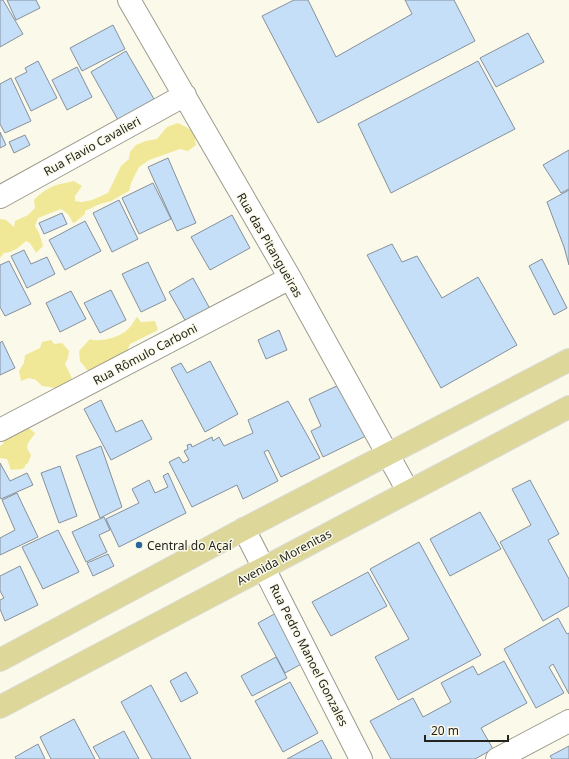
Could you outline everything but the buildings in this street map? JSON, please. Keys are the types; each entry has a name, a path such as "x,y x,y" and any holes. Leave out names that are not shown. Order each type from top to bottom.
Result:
{"main road":[{"path":"0,660 244,529 569,360"},
{"name":"Avenida Morenitas","path":"0,707 569,407"}],"street":[{"name":"Rua das Pitangueiras","path":"129,0 290,278 408,491"},
{"name":"Rua Flavio Cavalieri","path":"0,197 185,95"},
{"name":"Rua Rômulo Carboni","path":"0,430 290,278"},
{"name":"Rua Pedro Manoel Gonzales","path":"244,529 362,759"},
{"path":"497,759 569,721"}],"shaded area":[{"path":"178,123 193,133 196,145 188,151 180,149 149,160 139,167 131,183 129,191 111,201 85,211 85,214 74,223 68,214 61,209 38,218 35,226 43,246 36,253 30,243 26,241 11,252 4,253 0,258 0,219 6,220 14,227 15,221 28,215 35,208 34,200 39,195 52,187 74,181 82,186 75,196 75,201 82,202 92,200 108,193 121,166 129,159 130,152 136,145 157,139 167,127"},
{"path":"137,317 141,322 155,321 158,330 130,344 126,353 120,357 105,362 106,370 99,372 87,370 80,361 79,351 90,339 104,340 120,335 131,326"},
{"path":"51,340 54,344 62,343 69,351 65,364 72,378 63,387 56,388 42,386 36,380 29,378 21,381 19,371 24,363 25,355 40,348 42,342"},
{"path":"25,425 35,433 27,446 31,455 25,467 22,469 11,470 7,459 0,458 0,446 3,444 5,439"}],"place":[{"name":"Central do Açaí","path":"139,545"}]}
